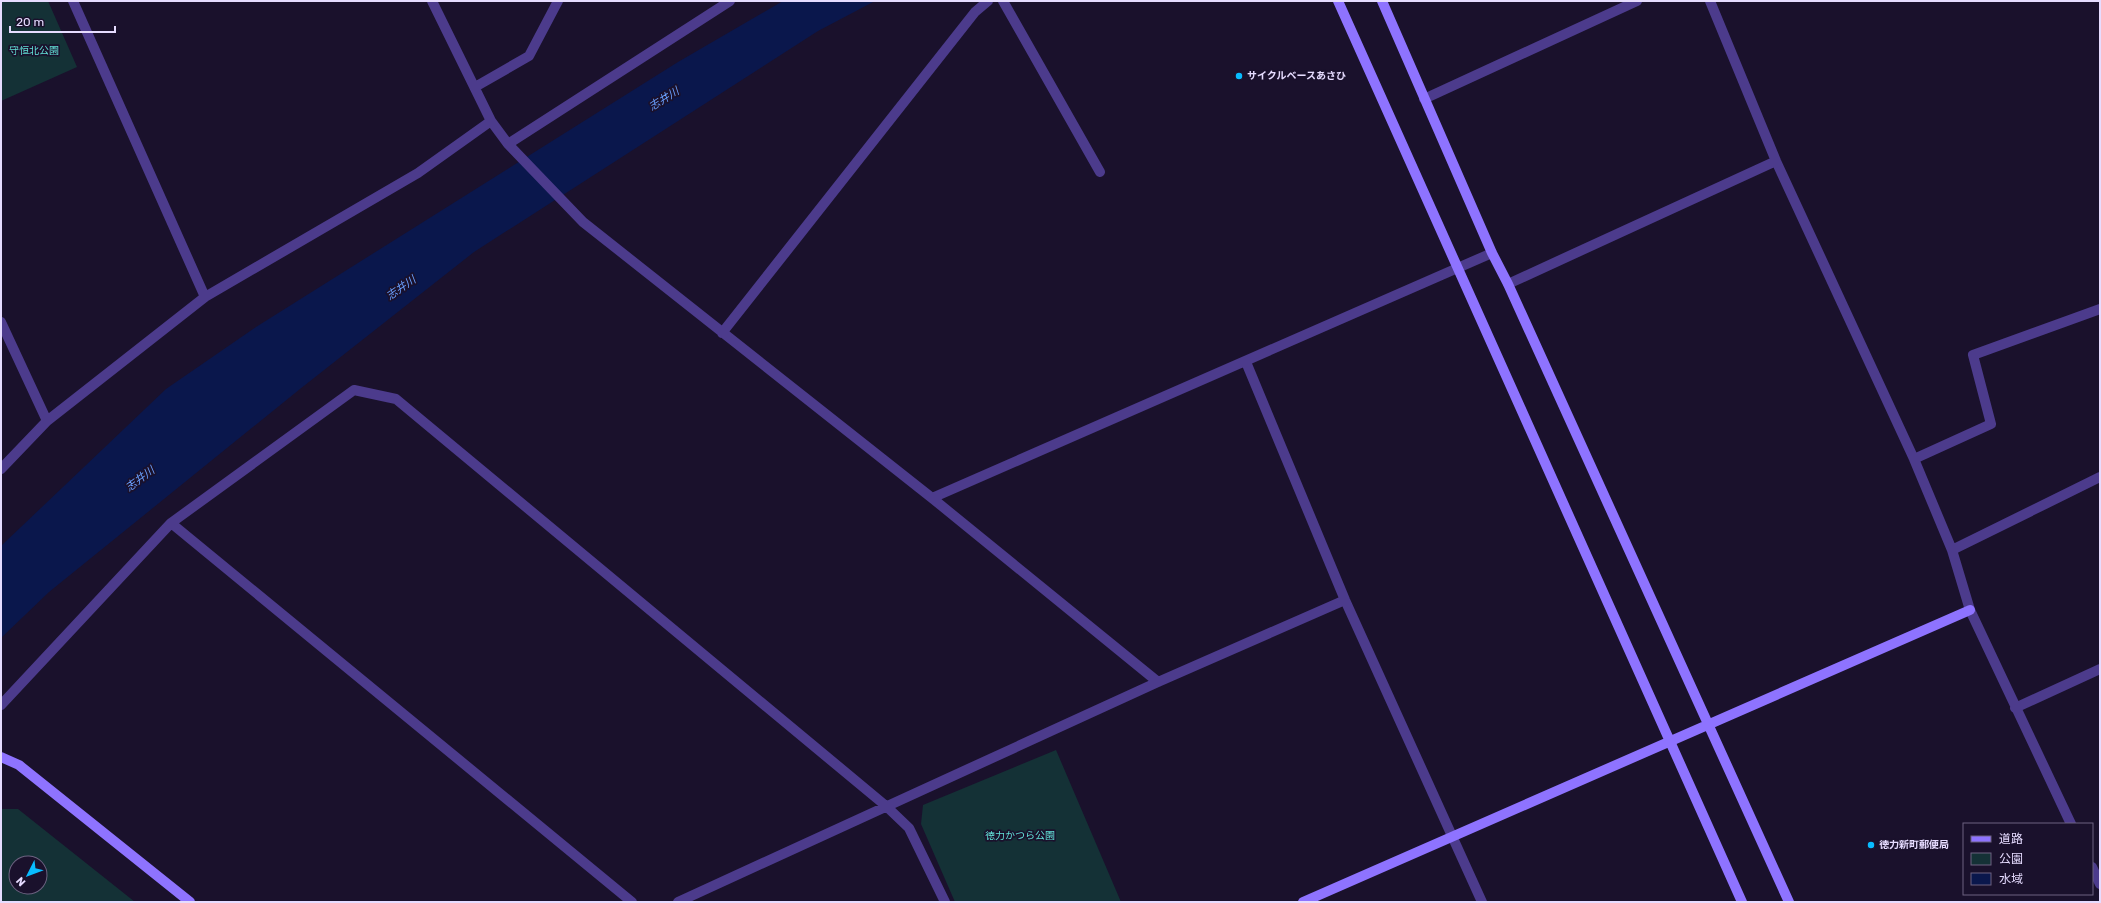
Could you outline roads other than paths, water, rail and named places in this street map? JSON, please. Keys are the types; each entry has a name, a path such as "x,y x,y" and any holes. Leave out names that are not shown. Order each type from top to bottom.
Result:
{"street":[{"path":"73,1 205,297"},
{"path":"432,1 491,121 508,144 583,222 932,498 1158,682"},
{"path":"475,87 529,56 558,1"},
{"path":"508,144 730,1"},
{"path":"722,333 971,18 988,1"},
{"path":"1003,1 1100,172"},
{"path":"1338,1 1742,902"},
{"path":"1382,1 1492,252 1508,284 1707,726 1789,902"},
{"path":"1424,98 1637,1"},
{"path":"1710,1 1776,161 1914,459 1952,550 1970,610 2071,823"},
{"path":"1,469 46,421 205,297 418,173 491,121"},
{"path":"1508,284 1776,161"},
{"path":"932,498 1246,362 1492,252"},
{"path":"1914,459 1991,424 1973,355 2100,309"},
{"path":"1,322 46,421"},
{"path":"1246,362 1345,600 1453,835 1482,902"},
{"path":"1,705 171,523 354,390 396,399 886,806 909,828 945,902"},
{"path":"1952,550 2100,477"},
{"path":"171,523 632,902"},
{"path":"678,902 1158,682 1345,600"},
{"path":"1303,902 1453,835 1707,726 1970,610"},
{"path":"2015,708 2100,669"},
{"path":"1,757 19,765 190,902"},
{"path":"2093,869 2100,884"}],"water":[{"name":"志井川","path":"783,1 875,1 818,31 474,252 300,389 49,592 1,638 1,546 166,389 256,327 678,62"}],"place":[{"name":"サイクルベースあさひ","path":"1239,76"},
{"name":"徳力新町郵便局","path":"1871,845"}],"park label":[{"name":"守恒北公園","path":"34,51"},
{"name":"徳力かつら公園","path":"1020,836"}]}
